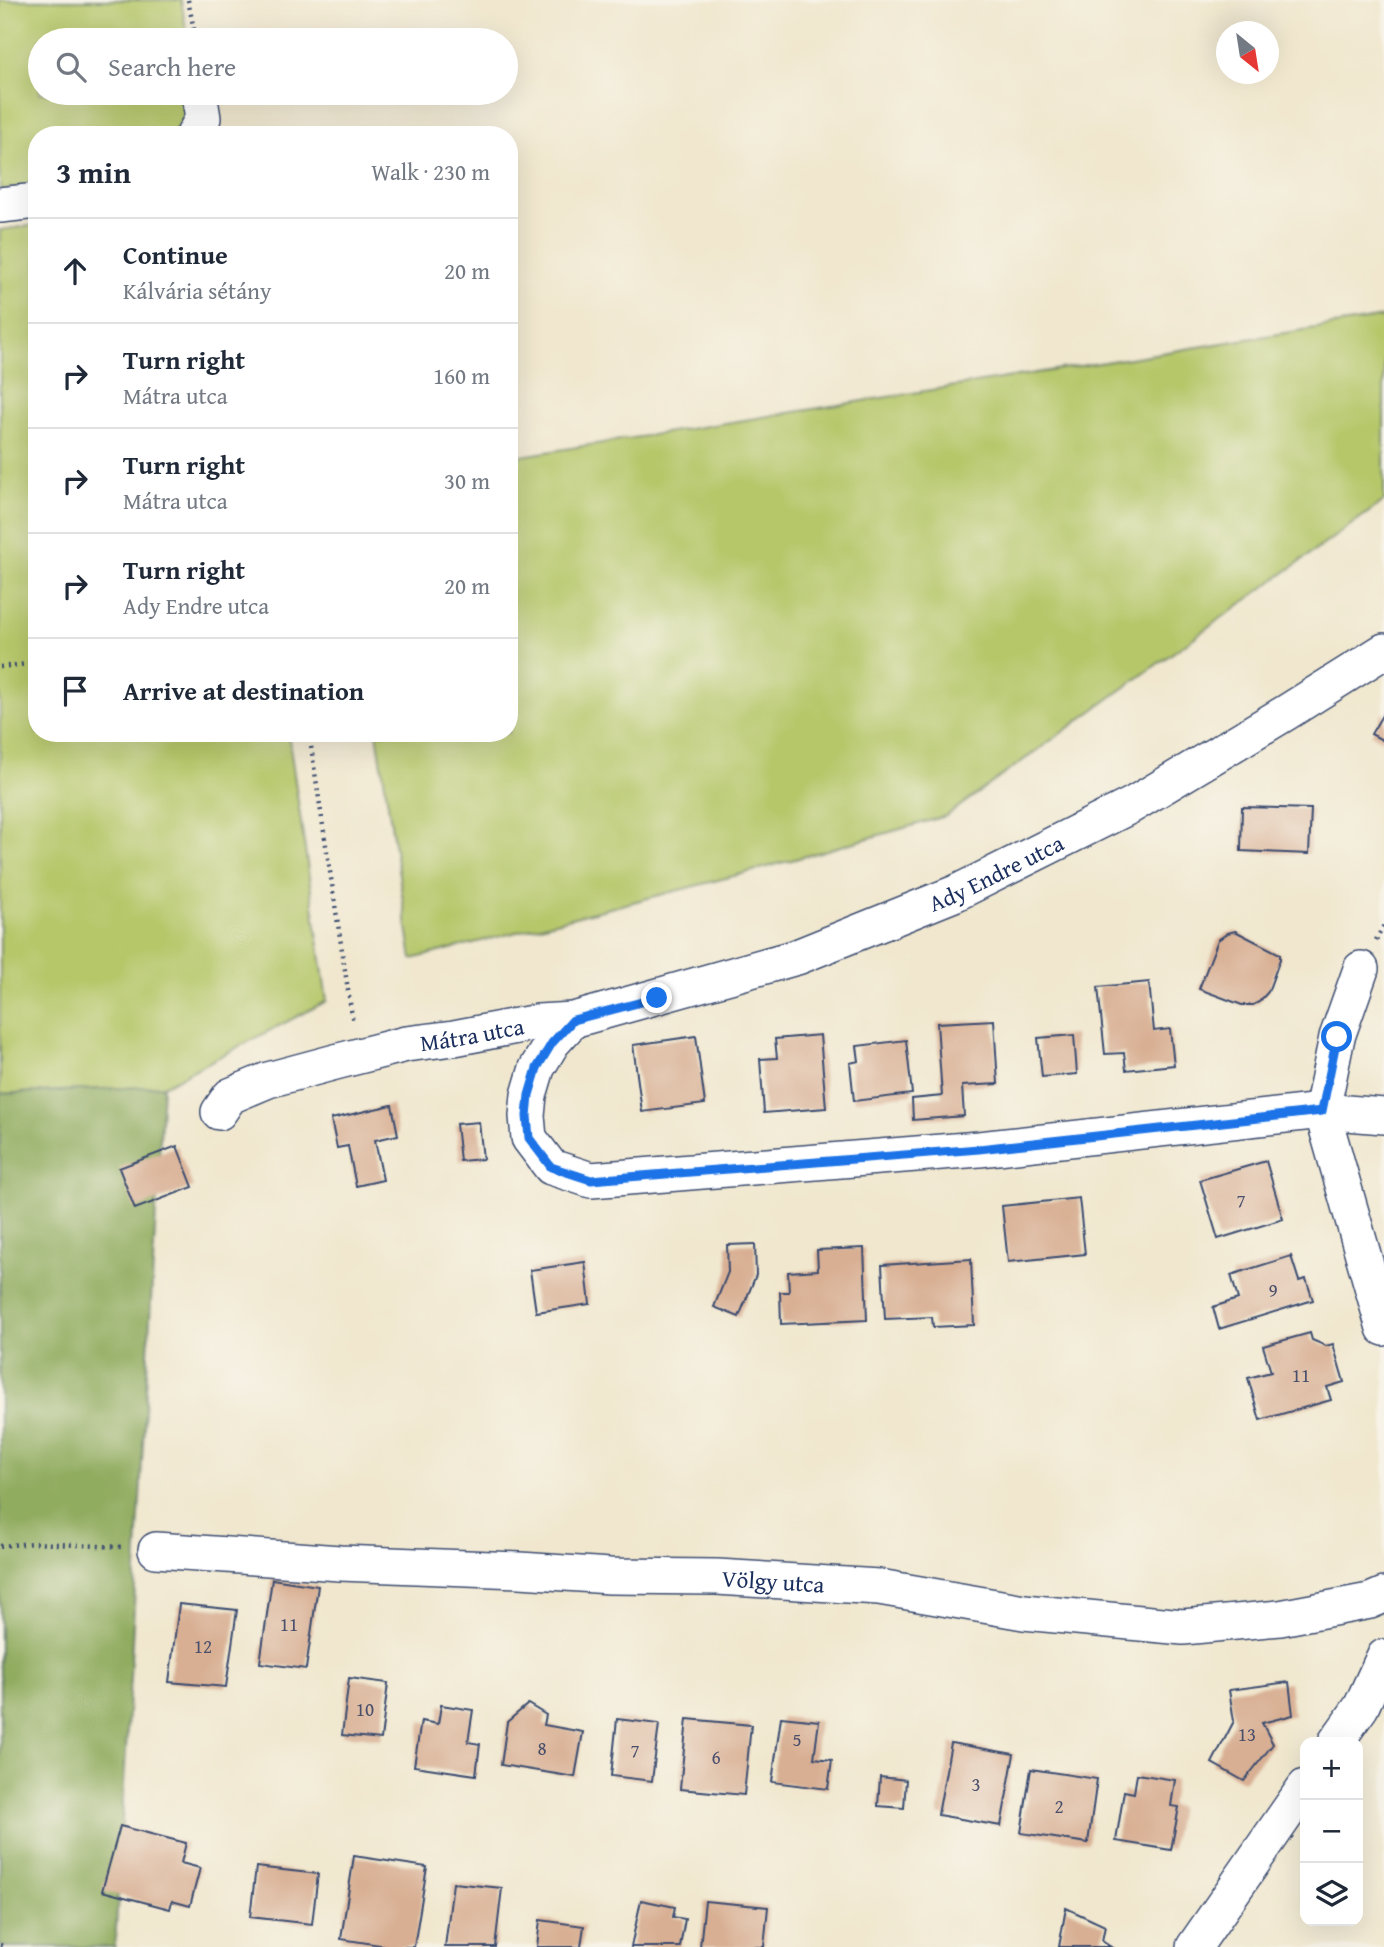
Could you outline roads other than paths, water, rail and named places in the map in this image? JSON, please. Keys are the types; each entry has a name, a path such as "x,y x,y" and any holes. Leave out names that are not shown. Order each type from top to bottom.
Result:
{"street":[{"path":"199,126 203,118 201,105"},
{"path":"0,205 28,202"},
{"name":"Ady Endre utca","path":"573,1020 797,957 956,893 1132,805 1384,651"},
{"path":"1361,969 1337,1037 1322,1111 1384,1328"},
{"name":"Mátra utca","path":"219,1112 230,1096 268,1080 358,1056 406,1044 538,1022 573,1020"},
{"name":"Mátra utca","path":"573,1020 552,1043 537,1068 529,1095 529,1138 551,1167 591,1180 979,1149 1322,1111 1384,1115"},
{"name":"Völgy utca","path":"156,1550 340,1563 610,1576 718,1577 879,1587 1024,1612 1183,1628 1280,1618 1370,1601 1384,1595"},
{"path":"1340,1737 1361,1707 1384,1657"},
{"path":"1194,1947 1300,1794"}]}
